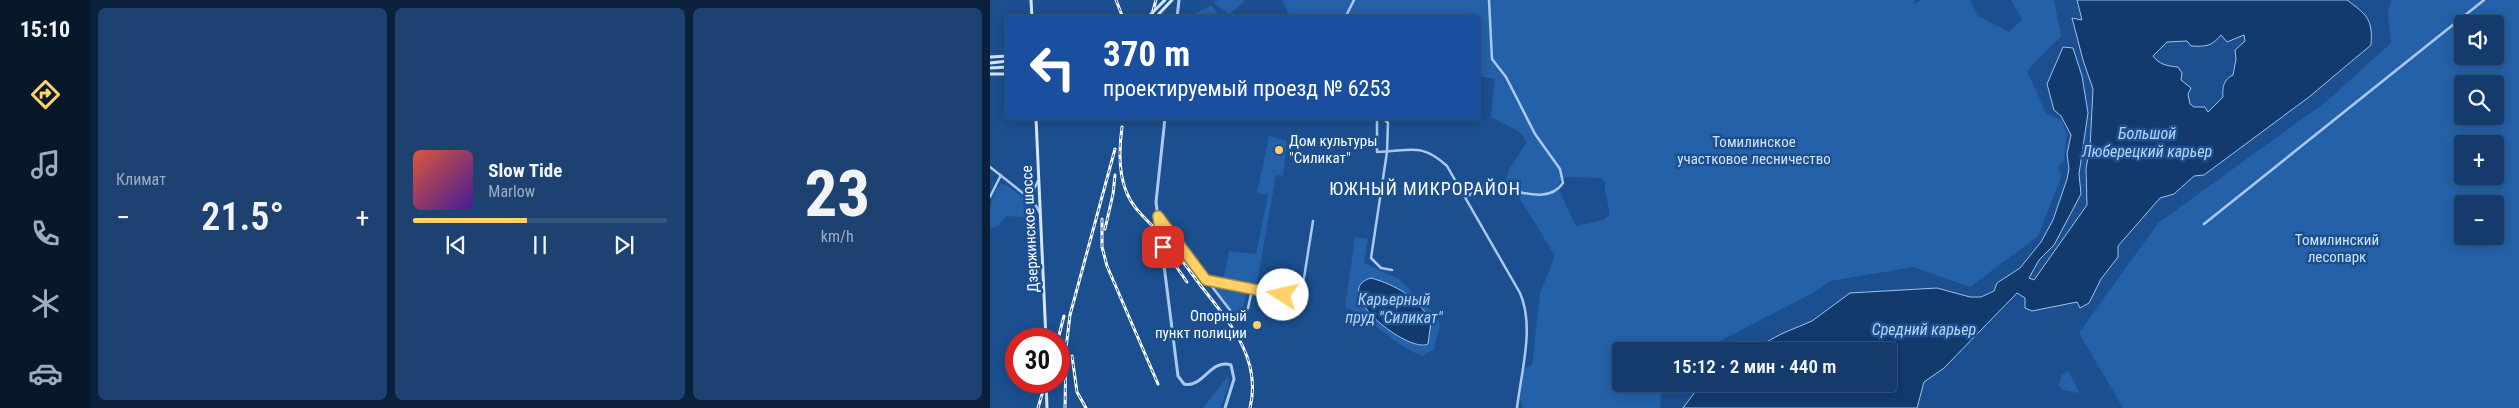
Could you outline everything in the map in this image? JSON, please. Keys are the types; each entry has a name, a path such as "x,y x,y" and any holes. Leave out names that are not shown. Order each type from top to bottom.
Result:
{"main road":[{"path":"1031,0 1032,15"},
{"path":"1150,15 1164,0"},
{"path":"1159,15 1172,0"},
{"path":"990,57 1005,56"},
{"path":"990,62 1005,61"},
{"path":"990,68 1005,67"},
{"path":"990,74 1005,74"},
{"name":"Дзержинское шоссе","path":"1036,120 1046,328"},
{"path":"1046,393 1047,408"}],"street":[{"path":"1176,15 1178,0"},
{"path":"1346,15 1354,0"},
{"path":"1465,198 1484,188 1543,195 1560,188 1563,183 1560,169 1525,118 1506,77 1492,59 1489,0"},
{"path":"2204,224 2484,0"},
{"path":"1165,120 1156,194 1178,376 1184,384 1192,385 1218,366 1226,364 1231,366 1234,379 1225,408"},
{"path":"1377,120 1377,152 1409,149 1427,151 1447,166 1520,293 1524,305 1526,331 1517,408"},
{"path":"1385,120 1388,124 1386,152 1371,258 1381,268 1392,270"},
{"path":"990,167 1033,201 1041,219"},
{"path":"990,197 1001,175"},
{"path":"1023,192 1034,189 1039,177"},
{"path":"1158,216 1236,318 1241,318 1248,308 1252,290"},
{"path":"1206,280 1252,290 1301,297 1313,221"}],"green space":[{"path":"1217,0 1245,0 1229,15 1213,2"},
{"name":"Томилинское участковое лесничество","path":"1282,0 1914,0 1914,4 1921,0 1970,0 1978,16 2009,32 2022,20 2011,0 2054,0 2061,36 2027,71 2046,113 2062,121 2067,135 2063,163 2059,164 2058,169 2062,175 2038,236 1970,287 1913,267 1831,281 1813,293 1718,342 1612,342 1612,392 1661,392 1660,408 1523,408 1519,395 1522,370 1532,365 1540,293 1555,256 1511,184 1505,181 1510,168 1527,142 1520,132 1491,117 1495,79 1480,76 1480,15 1289,15","holes":["1568,177 1601,178 1605,182 1609,215 1603,220 1576,226 1557,186 1562,179"]},
{"name":"Томилинский лесопарк","path":"2391,0 2519,0 2519,408 2123,408 2079,333 2158,223 2327,101 2391,43 2388,13"},
{"path":"1212,5 1218,15 1193,15"},
{"path":"1269,136 1287,141 1283,176 1276,175 1256,289 1223,281 1229,251 1256,254 1268,195 1257,193"},
{"path":"1001,184 1007,185 1032,205 1033,218 1007,216 998,226 990,228 993,198"},
{"path":"1355,237 1368,239 1364,263 1399,279 1435,315 1440,324 1434,349 1423,356 1402,346 1365,318 1345,307"},
{"path":"1216,284 1243,290 1246,295 1241,315 1235,315 1214,288"},
{"path":"2068,371 2080,393 2062,390 2059,385 2062,375"},
{"path":"1228,376 1229,385 1220,408 1203,408"}],"water":[{"name":"Большой Люберецкий карьер","path":"2077,0 2347,0 2364,14 2370,23 2371,45 2309,97 2204,175 2194,176 2174,194 2160,198 2118,246 2118,257 2101,279 2089,303 2080,308 2077,302 2032,311 2025,308 2025,298 2017,293 1944,368 1924,382 1917,408 1683,408 1695,392 1897,392 1897,342 1766,342 1812,321 1850,293 1937,288 1970,297 1981,297 1994,291 1997,283 2020,268 2041,242 2053,220 2067,179 2069,169 2067,154 2071,135 2061,116 2054,110 2047,84 2063,47 2073,48 2082,76 2088,113 2079,174 2081,194 2054,245 2039,260 2029,278 2034,280 2087,205 2086,168 2090,149 2093,89 2072,18 2082,20","holes":["2221,35 2227,42 2244,35 2245,41 2235,50 2236,59 2233,75 2224,84 2223,97 2208,112 2205,107 2194,107 2190,104 2188,94 2191,88 2181,80 2182,73 2178,67 2163,64 2153,56 2167,42 2187,41 2191,46 2205,46 2215,42"]},
{"name":"Карьерный пруд \"Силикат\"","path":"1371,278 1398,289 1420,306 1431,322 1428,344 1418,345 1405,340 1390,331 1365,307 1359,295 1360,285"}],"railway":[{"path":"1116,0 1122,15"},
{"path":"1152,15 1156,0"},
{"path":"1122,127 1120,168 1129,198 1137,210 1177,254 1223,314 1241,342 1251,373 1253,390 1250,408"},
{"path":"1065,408 1066,348 1070,315 1115,149"},
{"path":"1105,229 1115,175"},
{"path":"1102,219 1102,247 1107,266 1158,384"},
{"path":"1170,250 1173,262 1187,282"},
{"path":"1061,328 1064,316"},
{"path":"1072,356 1077,392 1086,408"},
{"path":"1038,408 1042,393"}],"place":[{"name":"Дом культуры \"Силикат\"","path":"1279,150"},
{"name":"Опорный пункт полиции","path":"1257,325"}],"district":[{"name":"ЮЖНЫЙ МИКРОРАЙОН","path":"1425,189"}],"route":[{"path":"1163,247 1158,216 1206,280 1283,295"}],"water label":[{"name":"Средний карьер","path":"1924,329"}]}
